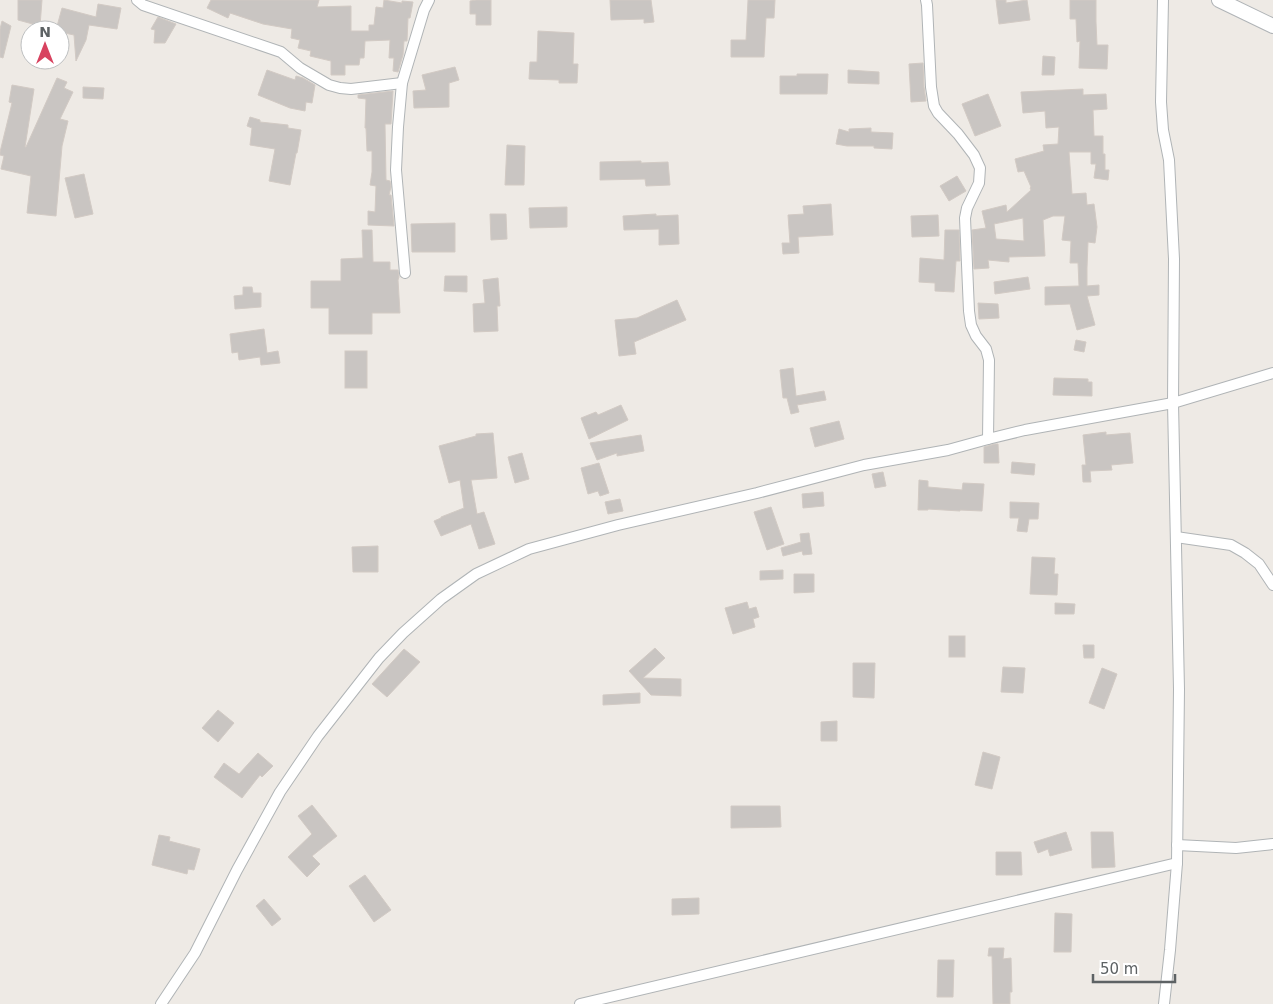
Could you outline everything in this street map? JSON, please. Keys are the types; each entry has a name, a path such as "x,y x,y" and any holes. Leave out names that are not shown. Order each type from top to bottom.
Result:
{"street":[{"path":"137,0 143,5 281,52 300,68 329,85 352,89 402,83"},
{"path":"405,273 396,170 398,127 402,83 424,10 429,0"},
{"path":"926,0 931,87 934,106 974,155 980,168 979,183 967,208 965,218 970,318 974,331 986,350 989,360 988,438"},
{"path":"1163,0 1161,102 1163,130 1169,160 1174,259 1173,403 1179,689 1177,863 1164,1004"},
{"path":"1219,0 1273,26"},
{"path":"161,1004 194,953 280,792 318,736 379,658 403,633 442,599 476,574 529,549 618,525 864,465 948,450 988,438 1025,430 1173,403 1273,373"},
{"path":"1176,537 1231,545 1259,564 1273,584"},
{"path":"1177,845 1236,848 1273,844"},
{"path":"580,1004 1177,863"}],"building":[{"path":"18,0 42,0 40,20 18,20"},
{"path":"211,0 319,0 317,7 351,6 351,31 369,31 369,25 374,25 376,7 383,8 384,0 402,3 402,1 413,2 410,18 408,18 407,41 404,41 403,55 398,72 393,71 394,58 389,58 390,40 365,41 364,58 360,58 359,65 345,65 345,75 331,75 331,61 310,56 311,51 298,48 300,40 291,38 292,29 263,24 230,13 228,18 207,8"},
{"path":"491,0 491,25 476,25 476,14 470,14 470,1"},
{"path":"610,0 651,0 654,22 644,23 644,19 611,20"},
{"path":"748,0 775,0 774,18 766,18 764,57 731,57 731,40 746,40"},
{"path":"996,0 1006,0 1006,3 1027,0 1030,20 999,24"},
{"path":"1070,0 1096,0 1097,45 1108,45 1107,69 1079,68 1080,41 1077,42 1076,19 1070,19"},
{"path":"98,4 121,8 117,29 89,25 86,40 76,61 74,35 70,34 70,20 59,20 62,8 96,17"},
{"path":"158,17 176,24 165,43 154,43 155,30 151,29"},
{"path":"2,21 11,26 3,58 0,57 0,29"},
{"path":"538,31 574,33 573,64 578,64 577,83 529,79 530,62 537,62"},
{"path":"1043,56 1055,57 1054,75 1042,75"},
{"path":"923,63 926,101 911,102 909,64"},
{"path":"455,67 459,80 449,83 449,107 414,108 413,91 426,90 422,75"},
{"path":"267,70 295,80 296,76 303,78 315,85 312,103 306,102 305,111 290,108 258,95"},
{"path":"848,70 879,72 879,84 848,83"},
{"path":"797,74 828,74 827,94 780,94 780,76 797,76"},
{"path":"57,78 67,82 64,88 73,92 60,119 68,121 62,146 56,216 27,213 31,176 1,169 4,156 0,155 0,152 12,103 9,102 12,85 34,89 26,147"},
{"path":"83,87 104,88 103,99 83,98"},
{"path":"1083,89 1083,95 1106,94 1107,109 1093,110 1094,136 1103,136 1105,170 1109,170 1108,180 1094,178 1096,164 1091,164 1091,152 1069,152 1072,194 1086,193 1087,205 1094,204 1097,227 1095,243 1088,242 1087,268 1087,286 1099,285 1099,295 1087,296 1095,325 1077,330 1070,304 1045,305 1045,287 1079,286 1078,263 1070,263 1071,241 1062,240 1065,216 1053,216 1043,220 1045,256 1009,257 1009,262 988,260 989,268 974,269 972,230 986,228 982,211 1006,205 1007,212 1031,190 1024,171 1018,172 1015,159 1044,151 1043,145 1058,144 1059,127 1046,128 1045,111 1023,113 1021,92","holes":["1023,218 1024,241 996,239 994,224"]},
{"path":"393,91 391,124 385,124 386,180 390,181 389,195 391,195 394,226 368,225 368,211 375,212 376,186 370,185 372,151 367,151 365,128 366,99 358,98 358,95"},
{"path":"988,94 1001,126 975,136 962,104"},
{"path":"250,117 260,120 260,122 288,125 288,128 301,130 290,185 269,181 275,149 250,145 252,128 247,126"},
{"path":"871,128 871,132 893,133 892,149 836,144 839,129 849,132 849,129"},
{"path":"507,145 525,146 524,185 505,185"},
{"path":"641,161 641,163 668,162 670,185 646,186 645,179 600,180 600,162"},
{"path":"84,174 93,214 75,218 65,178"},
{"path":"957,176 966,191 949,201 940,186"},
{"path":"831,204 833,235 798,237 799,253 783,254 782,243 790,243 788,215 804,214 803,206"},
{"path":"567,207 567,227 530,228 529,208"},
{"path":"490,214 506,214 507,239 491,240"},
{"path":"656,214 656,216 678,215 679,244 659,245 659,229 624,230 623,216"},
{"path":"938,215 939,236 912,237 911,216"},
{"path":"455,223 455,252 412,252 411,224"},
{"path":"362,230 372,230 373,262 390,262 390,270 398,270 400,313 372,313 372,334 329,334 329,308 311,308 311,281 341,281 341,259 363,258"},
{"path":"945,230 959,230 960,261 956,261 954,292 935,291 935,283 919,282 920,258 944,260"},
{"path":"445,276 467,276 467,292 444,291"},
{"path":"1028,277 1030,289 995,294 994,282"},
{"path":"498,278 500,306 497,306 498,331 474,332 473,304 485,303 483,280"},
{"path":"243,287 252,287 253,293 261,293 261,307 235,309 234,296 243,295"},
{"path":"677,300 686,320 634,342 636,354 619,356 615,320 637,318"},
{"path":"978,303 998,304 999,318 979,319"},
{"path":"264,329 267,353 278,351 280,363 261,365 260,357 239,360 238,352 232,353 230,334"},
{"path":"1076,340 1086,342 1084,352 1074,350"},
{"path":"345,351 367,351 367,388 345,388"},
{"path":"793,368 796,396 824,391 826,400 797,405 799,412 791,414 787,398 783,398 780,370"},
{"path":"1054,378 1088,379 1088,382 1092,382 1092,396 1053,395"},
{"path":"621,405 628,420 589,439 581,418 596,412 598,415"},
{"path":"839,421 844,439 815,447 810,428"},
{"path":"1106,432 1106,435 1130,433 1133,463 1111,465 1112,470 1090,471 1091,482 1083,482 1082,465 1086,465 1083,435"},
{"path":"493,433 497,478 471,480 477,514 484,512 495,544 479,549 471,524 441,536 434,521 464,508 460,480 449,483 439,446 476,436 476,434"},
{"path":"641,435 644,451 617,456 617,453 597,460 590,443"},
{"path":"998,444 999,463 984,463 984,447"},
{"path":"522,453 529,479 515,483 508,457"},
{"path":"1012,462 1035,464 1034,475 1011,473"},
{"path":"599,463 609,493 600,496 598,491 588,494 581,468"},
{"path":"883,472 886,486 875,488 872,474"},
{"path":"919,480 928,481 928,487 962,490 963,483 984,484 982,511 918,510"},
{"path":"823,492 824,506 803,508 802,494"},
{"path":"620,499 623,511 608,514 605,502"},
{"path":"1010,502 1039,503 1038,519 1029,519 1027,532 1017,531 1019,518 1010,518"},
{"path":"771,507 784,544 767,550 754,512"},
{"path":"809,533 812,554 803,555 802,551 783,556 781,548 801,542 800,534"},
{"path":"378,546 378,572 353,572 352,547"},
{"path":"1032,557 1055,558 1054,574 1058,574 1057,595 1030,594"},
{"path":"783,570 783,579 760,580 760,571"},
{"path":"794,574 814,574 814,592 794,593"},
{"path":"747,602 749,609 756,607 759,617 753,619 755,627 733,634 725,608"},
{"path":"1055,603 1075,604 1074,614 1055,614"},
{"path":"949,636 965,636 965,657 949,657"},
{"path":"1083,645 1094,645 1094,658 1084,658"},
{"path":"655,648 665,658 643,678 681,679 681,696 651,695 629,671"},
{"path":"404,649 420,662 387,697 372,684"},
{"path":"853,663 875,663 874,698 853,697"},
{"path":"1003,667 1025,668 1023,693 1001,692"},
{"path":"1102,668 1117,674 1104,709 1089,703"},
{"path":"640,693 640,703 603,705 603,695"},
{"path":"218,710 234,723 218,742 202,728"},
{"path":"837,721 837,741 821,741 821,722"},
{"path":"983,752 1000,757 992,789 975,785"},
{"path":"258,753 273,766 262,777 260,775 242,798 214,777 224,763 239,774"},
{"path":"312,805 337,836 312,856 320,864 307,877 288,857 312,834 298,816"},
{"path":"731,806 780,806 781,827 731,828"},
{"path":"1066,832 1072,850 1050,856 1048,849 1038,853 1034,842"},
{"path":"1091,832 1113,832 1115,867 1092,868"},
{"path":"159,835 170,837 169,841 200,849 194,870 188,869 187,874 152,865"},
{"path":"996,852 1021,852 1022,875 996,875"},
{"path":"365,875 391,910 374,922 349,886"},
{"path":"699,898 699,914 672,915 672,899"},
{"path":"264,899 281,919 272,926 256,906"},
{"path":"1055,913 1072,914 1071,952 1054,952"},
{"path":"989,948 1004,948 1003,959 1011,958 1012,992 1010,992 1010,1004 993,1004 992,956 988,956"},
{"path":"938,960 954,960 953,997 937,997"}]}
